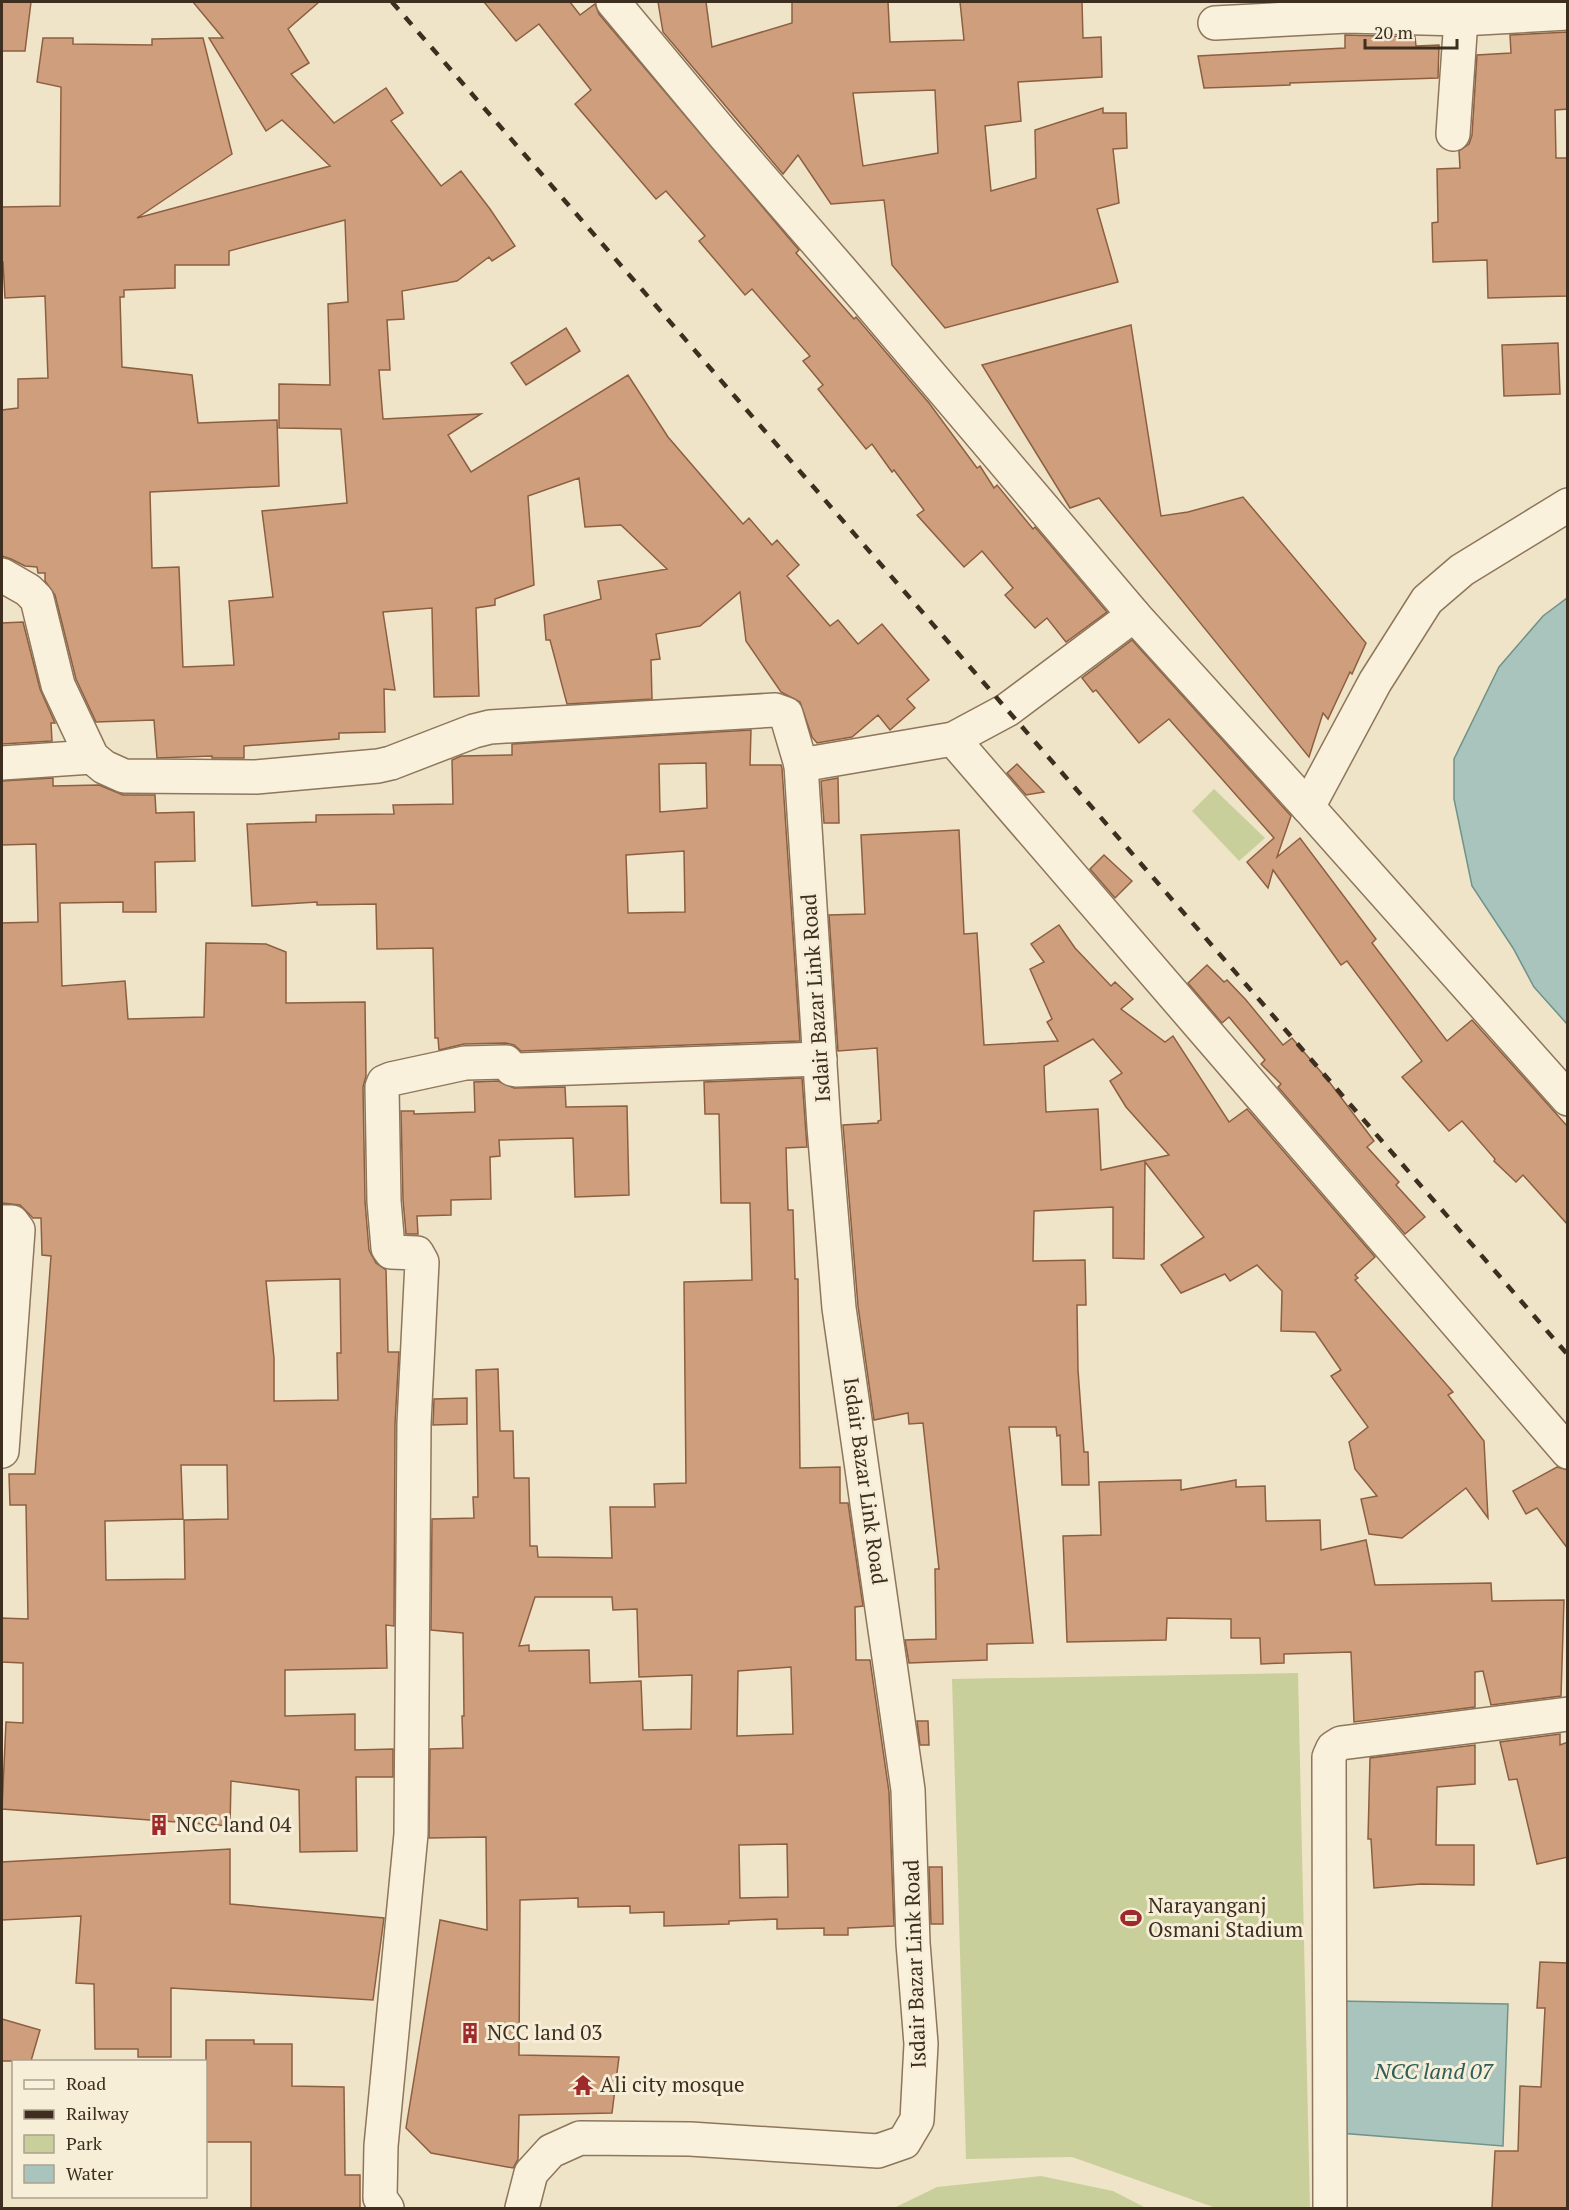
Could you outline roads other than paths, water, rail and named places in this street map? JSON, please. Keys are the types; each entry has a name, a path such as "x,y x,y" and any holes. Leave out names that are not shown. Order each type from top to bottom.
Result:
{"street":[{"path":"613,2 1134,615 1568,1099"},
{"path":"1215,23 1347,16 1461,19 1568,13"},
{"path":"1453,134 1461,19"},
{"path":"1308,807 1375,682 1427,600 1462,570 1568,505"},
{"path":"2,576 28,590 37,599 58,685 92,757 2,763"},
{"path":"801,765 953,738 1007,710 1134,615"},
{"name":"Isdair Bazar Link Road","path":"92,757 104,767 124,776 256,777 378,766 474,731 490,728 775,710 786,714 801,765 839,1308 908,1790 914,1943 921,2044 917,2120 904,2142 878,2151 690,2139 580,2138 551,2151 531,2173 522,2208"},
{"path":"953,738 1568,1452"},
{"path":"387,2208 380,2198 381,2146 411,1834 414,1424 422,1262 417,1253 391,1252 388,1248 384,1201 382,1087 384,1082 391,1079 465,1063 506,1062 517,1070 820,1059"},
{"path":"2,1222 12,1222 18,1230 2,1451"},
{"path":"1330,2208 1329,1757 1333,1748 1341,1743 1568,1714"}],"water":[{"path":"1567,598 1567,1024 1534,987 1513,948 1472,886 1454,799 1454,759 1499,667 1543,616"},
{"name":"NCC land 07","path":"1336,2001 1508,2004 1503,2146 1339,2133"}],"railway":[{"path":"392,2 1568,1355"}],"place":[{"name":"NCC land 04","path":"159,1825"},
{"name":"Narayanganj Osmani Stadium","path":"1131,1918"},
{"name":"NCC land 03","path":"470,2033"},
{"name":"Ali city mosque","path":"583,2085"}]}
